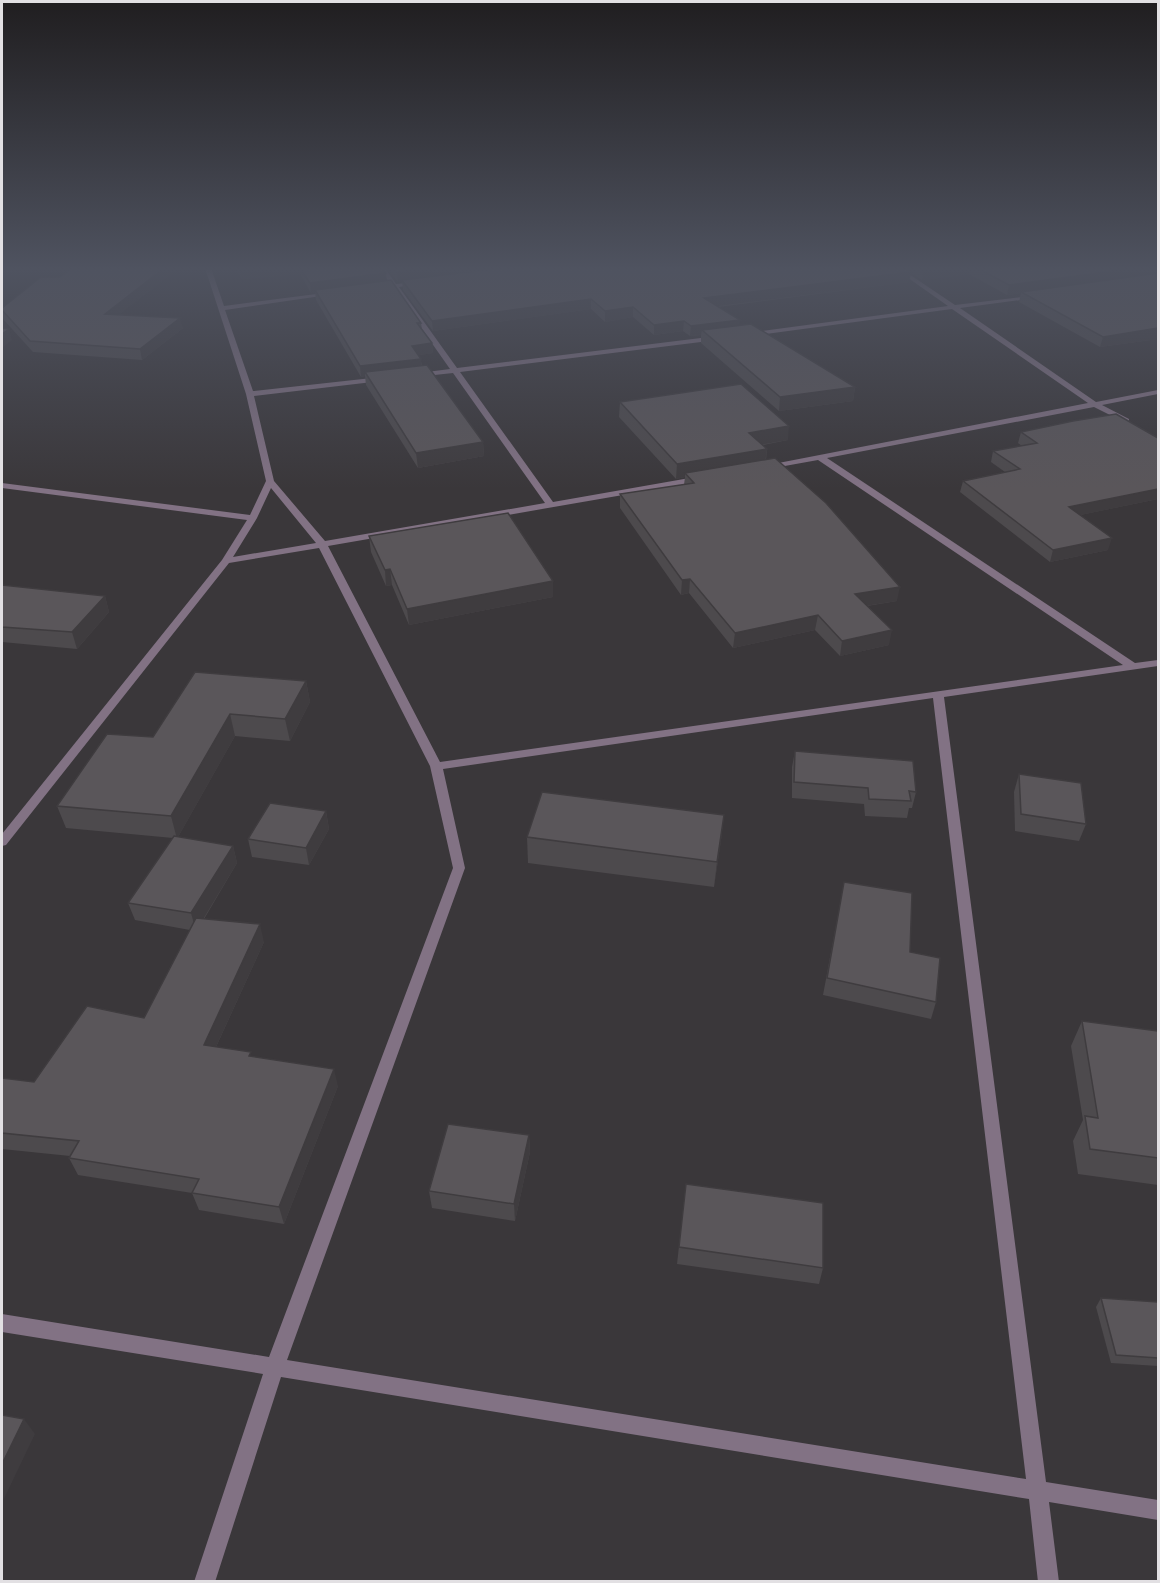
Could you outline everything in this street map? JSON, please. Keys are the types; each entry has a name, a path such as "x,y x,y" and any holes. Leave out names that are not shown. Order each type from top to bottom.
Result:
{"street":[{"path":"204,1581 275,1367 459,868 436,766 322,544 270,481 250,394 233,342"},
{"path":"435,342 551,505"},
{"path":"410,376 686,342"},
{"path":"1007,342 1093,403 1131,423"},
{"path":"250,394 387,379"},
{"path":"763,468 1158,392"},
{"path":"821,458 1132,666"},
{"path":"226,561 716,476"},
{"path":"2,842 226,561 253,518 270,481"},
{"path":"2,485 253,518"},
{"path":"436,766 1158,663"},
{"path":"938,696 1049,1581"},
{"path":"2,1323 1158,1510"}],"building":[{"path":"42,342 149,342 140,349"},
{"path":"346,342 432,343 412,346 421,359 360,366"},
{"path":"716,342 781,342 855,387 780,397"},
{"path":"427,365 483,442 416,453 365,372"},
{"path":"741,384 789,426 749,433 767,449 677,464 620,402"},
{"path":"1116,414 1158,438 1158,489 1069,507 1112,538 1053,550 963,481 1020,469 993,451 1037,443 1021,432"},
{"path":"775,458 826,503 900,587 855,594 892,630 842,641 818,615 735,633 690,579 682,580 620,494 694,483 685,473"},
{"path":"508,513 553,581 407,609 390,569 385,570 369,536"},
{"path":"2,585 105,596 72,632 2,627"},
{"path":"195,672 306,681 285,719 230,714 171,816 57,806 107,734 153,737"},
{"path":"795,751 913,761 916,792 909,791 911,801 869,799 868,788 794,782"},
{"path":"1019,774 1081,783 1086,824 1021,814"},
{"path":"542,792 724,815 717,862 527,837"},
{"path":"270,803 326,811 306,848 248,839"},
{"path":"174,836 233,846 191,913 128,903"},
{"path":"844,882 912,893 910,952 940,958 936,1002 827,978"},
{"path":"196,918 260,924 204,1045 251,1052 249,1056 334,1069 279,1207 192,1193 199,1179 69,1158 79,1141 2,1133 2,1078 34,1082 87,1006 144,1018"},
{"path":"1082,1021 1158,1031 1158,1158 1090,1149 1085,1116 1098,1118"},
{"path":"448,1124 529,1135 514,1204 429,1191"},
{"path":"686,1184 823,1203 823,1268 679,1247"},
{"path":"1101,1298 1158,1302 1158,1358 1116,1355"},
{"path":"2,1415 24,1419 2,1464"}]}
